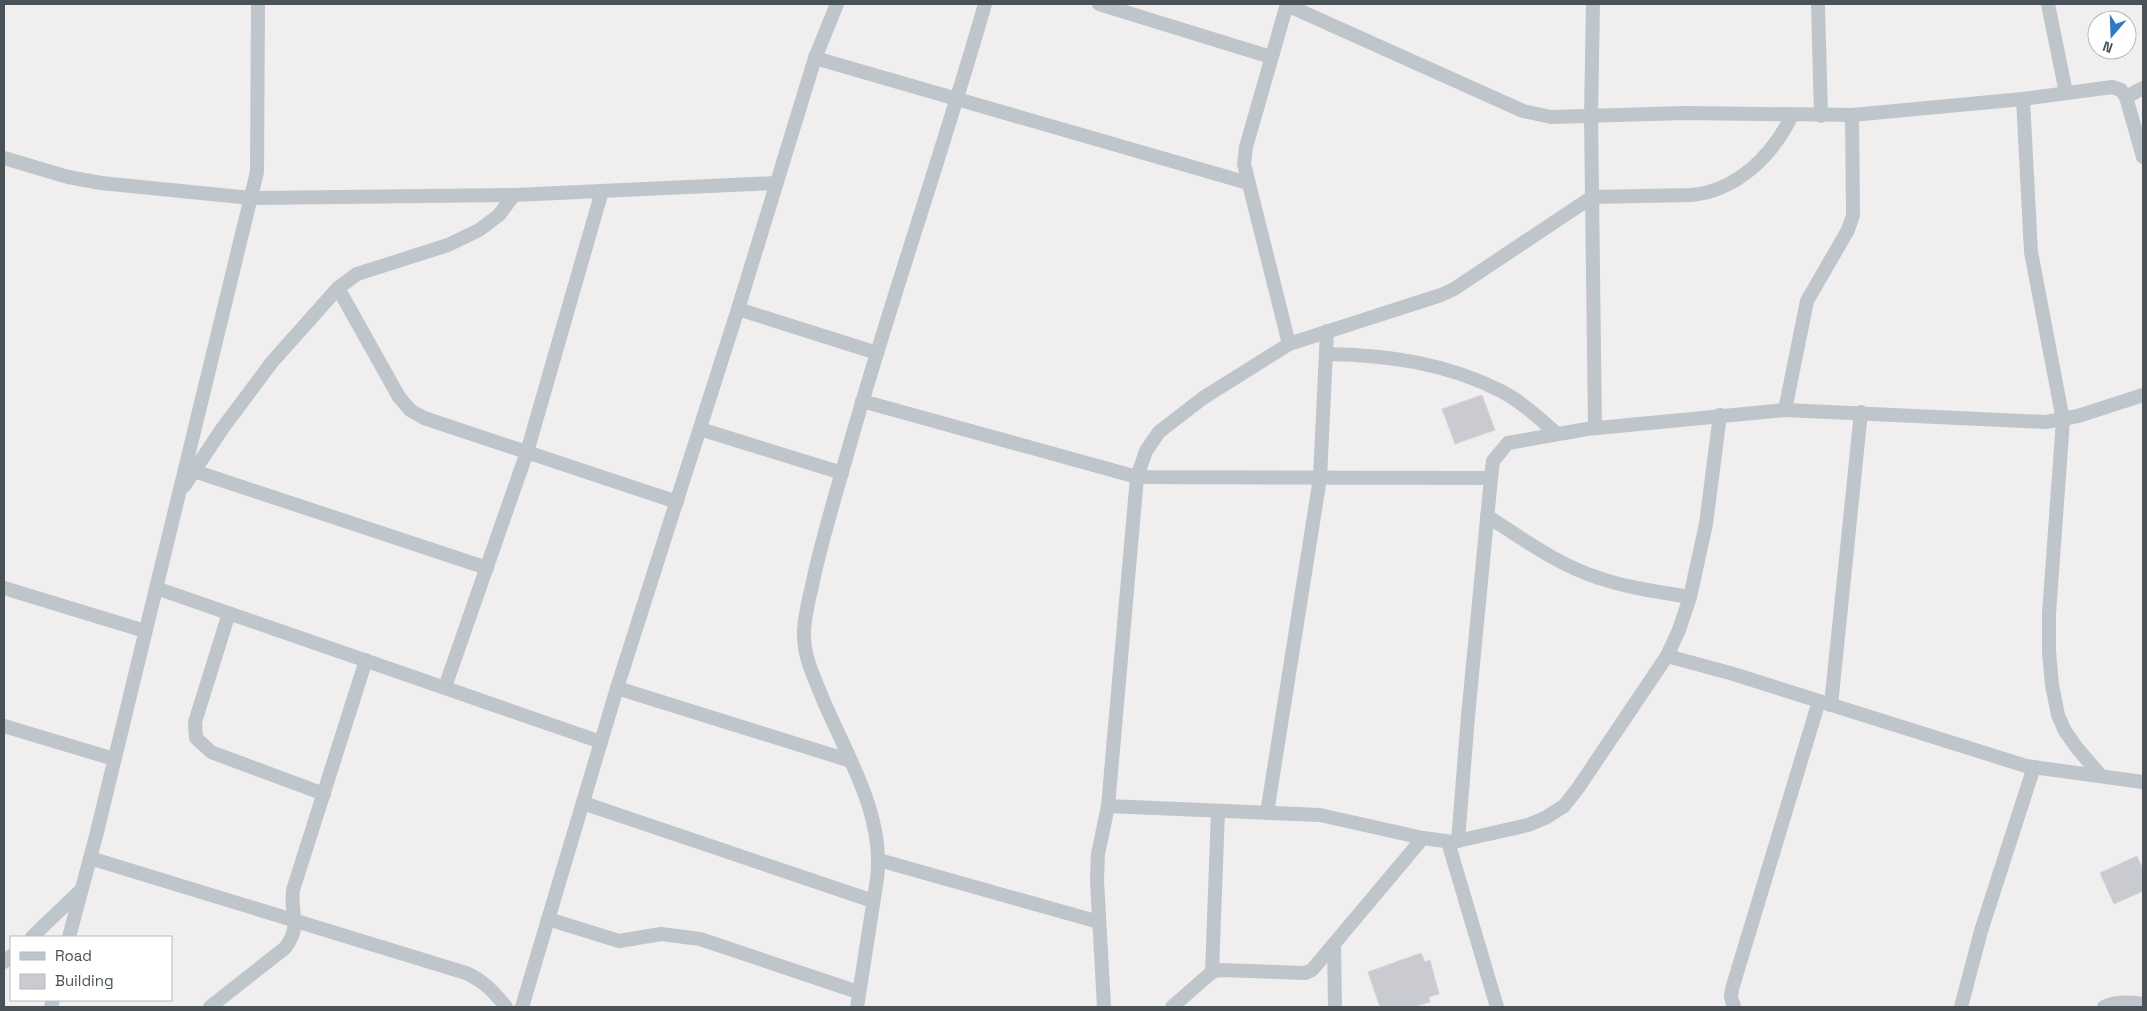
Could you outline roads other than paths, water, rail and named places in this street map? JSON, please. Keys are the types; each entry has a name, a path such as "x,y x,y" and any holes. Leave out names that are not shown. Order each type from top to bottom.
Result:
{"street":[{"path":"69,936 90,858 257,172 258,4"},
{"path":"522,1007 617,688 738,310 815,58 837,4"},
{"path":"856,1007 879,860 878,841 868,799 807,660 804,633 806,611 862,400 958,98 985,4"},
{"path":"1099,4 1270,57"},
{"path":"1289,344 1244,164 1246,147 1270,57 1287,4 1523,111 1551,117 1685,113 1852,115 2023,99 2112,87 2121,90 2126,97 2141,141 2143,157"},
{"path":"1593,4 1591,116 1595,428"},
{"path":"1818,4 1821,116"},
{"path":"2048,4 2066,93"},
{"path":"815,58 1248,183"},
{"path":"2126,97 2143,88"},
{"path":"2023,99 2031,252 2063,420 2049,614 2049,651 2052,685 2058,716 2065,731 2101,776"},
{"path":"1104,1007 1097,880 1098,854 1108,806 1137,476 1146,450 1159,432 1203,398 1289,344 1447,292 1592,197 1691,195 1707,194 1721,189 1771,150 1782,136 1792,115"},
{"path":"1785,410 1807,301 1848,230 1853,215 1852,115"},
{"path":"4,158 68,177 101,183 251,198 514,195 776,183"},
{"path":"445,688 527,452 602,191"},
{"path":"178,495 222,429 272,362 338,288 357,274 448,245 479,230 499,215 514,195"},
{"path":"338,288 399,397 410,410 424,418 677,502"},
{"path":"738,310 877,353"},
{"path":"1267,813 1320,478 1327,331"},
{"path":"1326,354 1372,354 1435,366 1466,376 1503,392 1529,409 1557,434"},
{"path":"1498,1007 1453,842 1468,716 1493,461 1508,443 1595,428 1785,410 2046,422 2063,420 2143,395"},
{"path":"862,400 1137,476 1491,478"},
{"path":"1734,1007 1731,997 1732,988 1825,703 1861,412"},
{"path":"1108,806 1320,815 1423,838 1453,842 1528,825 1545,818 1564,806 1667,656 1690,597 1706,524 1720,415"},
{"path":"700,429 842,473"},
{"path":"194,471 487,568"},
{"path":"1487,516 1549,556 1598,578 1636,588 1690,597"},
{"path":"4,588 145,631"},
{"path":"156,588 602,742"},
{"path":"229,613 194,722 196,738 211,752 324,794"},
{"path":"1667,656 2026,766 2143,782"},
{"path":"210,1007 285,948 292,938 294,919 292,890 366,660"},
{"path":"617,688 851,761"},
{"path":"4,726 114,760"},
{"path":"1960,1007 1981,931 2034,767"},
{"path":"583,803 873,901"},
{"path":"1212,972 1218,811"},
{"path":"1172,1007 1212,972 1219,970 1305,973 1312,970 1423,838"},
{"path":"90,858 466,973 478,978 490,987 506,1007"},
{"path":"879,860 1099,922"},
{"path":"33,936 82,890"},
{"path":"548,919 619,941 661,934 700,939 858,992"},
{"path":"1334,944 1335,1007"},
{"path":"2104,1007 2111,1004 2131,1002 2143,1004"}]}
